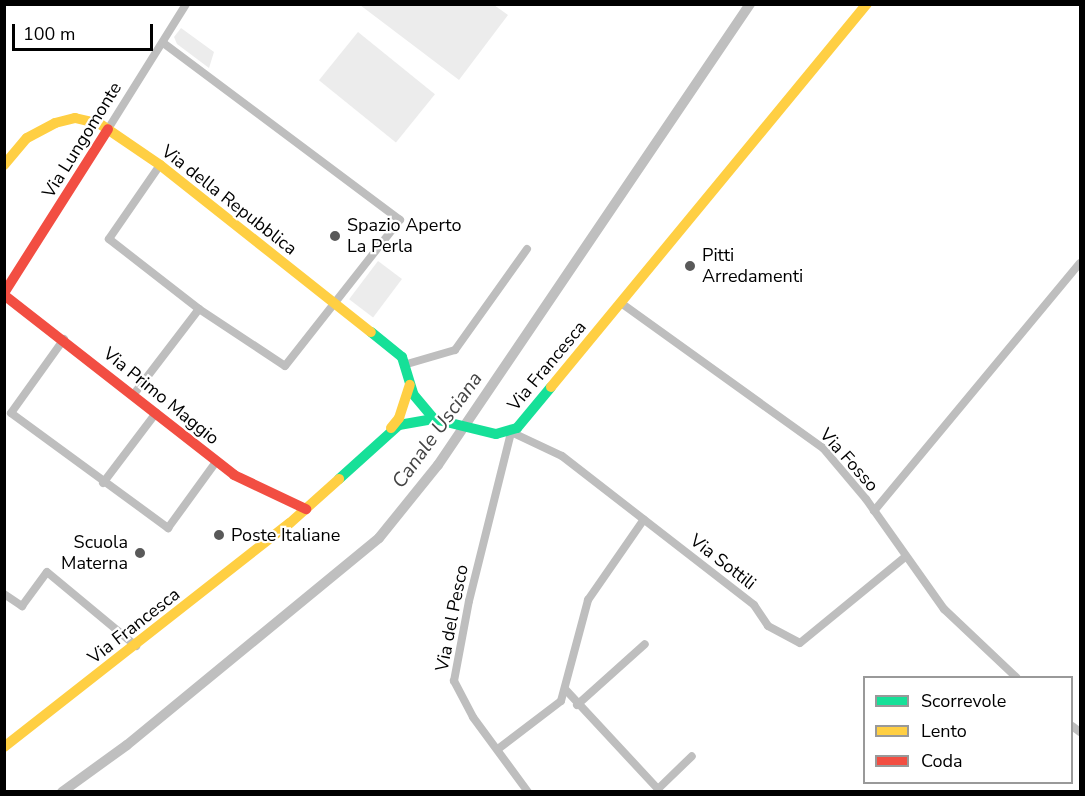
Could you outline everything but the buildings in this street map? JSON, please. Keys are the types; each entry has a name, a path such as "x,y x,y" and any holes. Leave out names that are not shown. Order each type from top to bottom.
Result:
{"street":[{"name":"Via Lungomonte","path":"4,294 186,4"},
{"name":"Via Francesca","path":"4,747 136,646 306,509 387,434 415,420 434,419 495,434 511,432 621,303 867,4"},
{"path":"160,165 109,239 199,309 285,366 400,220 163,43"},
{"name":"Via della Repubblica","path":"4,165 27,138 55,123 82,118 108,129 160,165 407,364"},
{"path":"415,420 407,364 455,350 527,249"},
{"path":"874,511 1080,262"},
{"name":"Via Primo Maggio","path":"4,294 134,394 216,462 248,484 306,509"},
{"name":"Via Fosso","path":"621,303 823,448 874,511 944,609 1015,676"},
{"path":"134,394 199,309"},
{"path":"64,339 11,413 103,483 168,528 216,462"},
{"path":"410,392 434,419"},
{"path":"387,434 399,418 410,392"},
{"path":"103,483 156,413"},
{"name":"Via Sottili","path":"511,432 562,456 754,605 768,626 800,643 905,557"},
{"name":"Via del Pesco","path":"511,432 454,668 454,681 463,702 528,792"},
{"path":"498,749 561,701 588,600 644,519"},
{"path":"4,594 22,606 47,572 136,646"},
{"path":"577,705 645,644"},
{"path":"565,689 577,705 658,789 692,756"}],"shaded area":[{"path":"360,5 494,5 508,15 459,80"},
{"path":"181,28 214,52 209,68 177,44 174,37"},
{"path":"358,32 435,94 396,142 319,80"},
{"path":"378,261 402,279 373,317 349,299"}],"waterway":[{"name":"Canale Usciana","path":"62,792 127,745 379,538 438,465 750,4"}],"traffic: fast":[{"path":"371,332 402,357 413,394 434,419"},
{"path":"339,479 399,425 434,419 496,434 517,428 551,387"}],"traffic: slow":[{"path":"551,387 867,4"},
{"path":"4,165 27,138 55,123 75,118 100,124 160,165 371,332"},
{"path":"391,428 399,418 410,385"},
{"path":"4,747 290,523 339,479"}],"traffic: jam":[{"path":"4,293 108,129"},
{"path":"4,295 234,475 306,509"}],"place":[{"name":"Spazio Aperto La Perla","path":"335,236"},
{"name":"Pitti Arredamenti","path":"690,266"},
{"name":"Poste Italiane","path":"219,535"},
{"name":"Scuola Materna","path":"140,553"}]}
